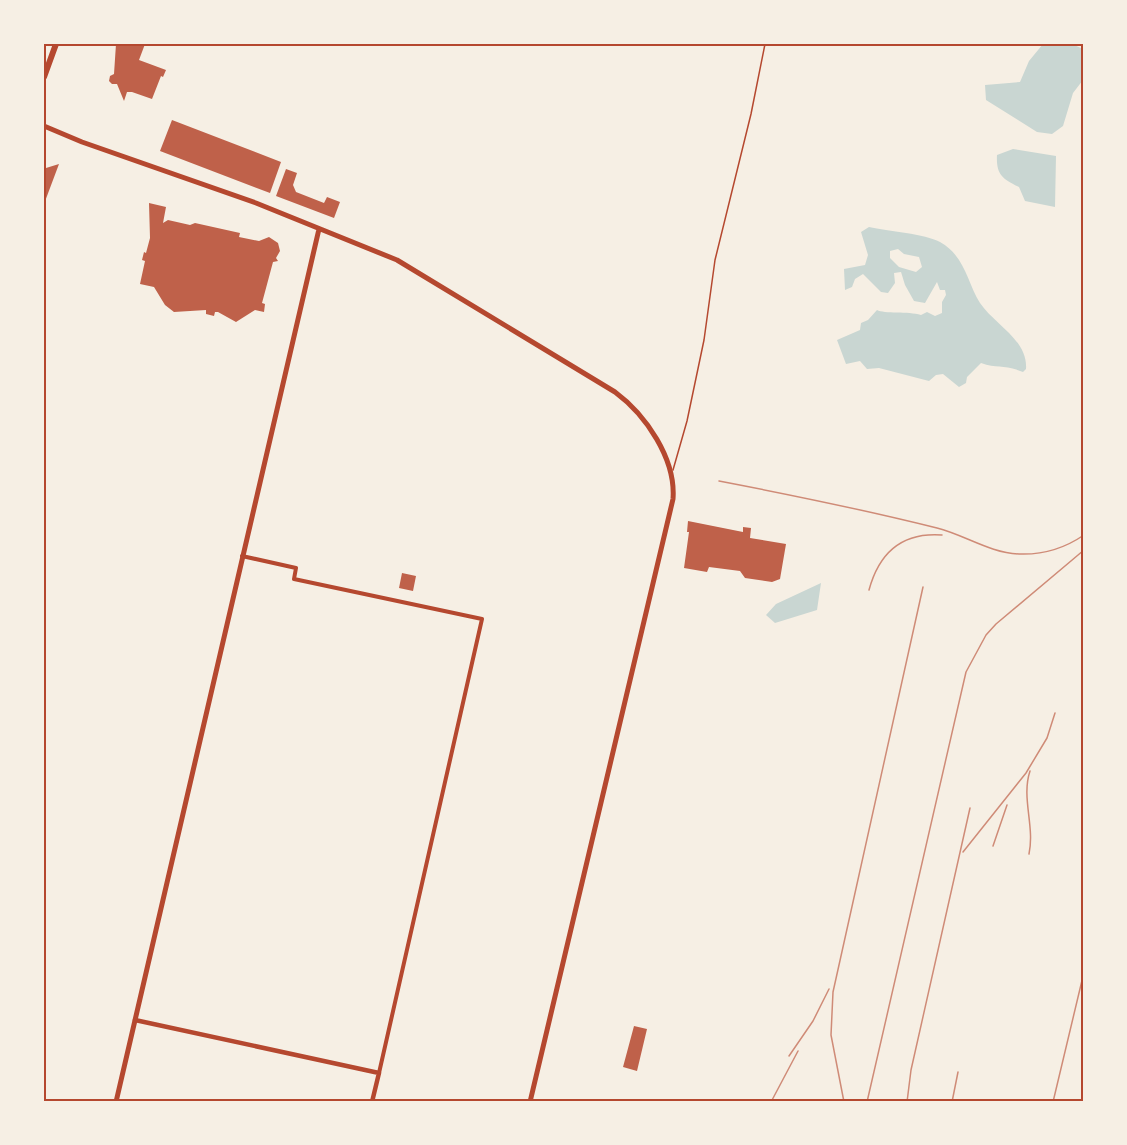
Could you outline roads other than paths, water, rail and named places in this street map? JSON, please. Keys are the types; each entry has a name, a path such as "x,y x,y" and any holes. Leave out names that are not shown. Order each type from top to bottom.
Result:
{"highway":[{"path":"44,77 56,44"}],"main road":[{"path":"44,126 319,229 418,270 615,392 637,412 648,427 672,476 673,499 530,1101"},
{"path":"116,1101 319,229"}],"street":[{"path":"242,556 296,568 294,579 482,619 372,1101"},
{"path":"135,1020 379,1073"}],"lane":[{"path":"672,476 689,409 711,299 715,260 765,44"}],"railway":[{"path":"719,481 937,528 1008,553 1045,552 1069,544 1084,535"},
{"path":"869,590 879,565 894,547 915,537 942,535"},
{"path":"867,1102 966,672 986,635 996,624 1084,550"},
{"path":"844,1102 831,1035 833,992 923,587"},
{"path":"963,852 1026,773 1047,738 1055,713"},
{"path":"1029,854 1027,791 1030,771"},
{"path":"993,846 1007,805"},
{"path":"907,1102 911,1070 970,808"},
{"path":"1053,1102 1084,972"},
{"path":"789,1056 813,1021 829,989"},
{"path":"771,1102 798,1051"},
{"path":"952,1102 958,1072"}]}
